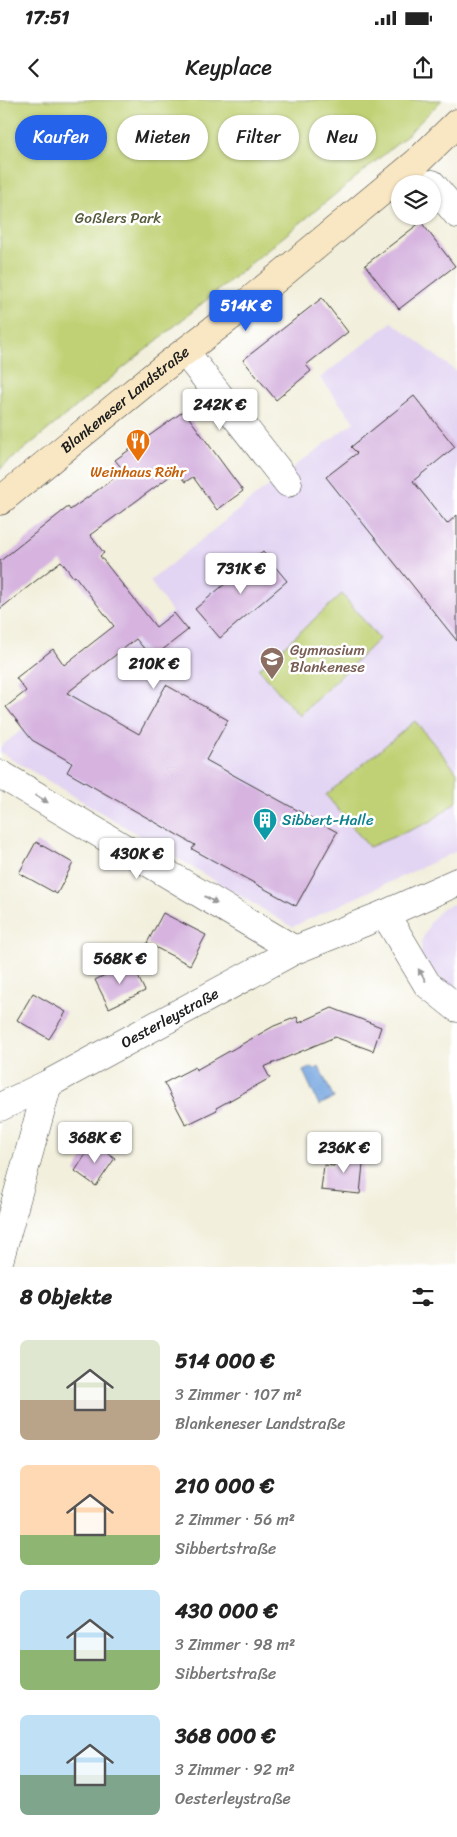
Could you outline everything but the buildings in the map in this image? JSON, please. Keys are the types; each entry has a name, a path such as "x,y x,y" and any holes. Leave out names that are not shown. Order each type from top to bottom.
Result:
{"main road":[{"name":"Blankeneser Landstraße","path":"428,175 457,123"},
{"name":"Blankeneser Landstraße","path":"0,501 162,369 391,203"}],"street":[{"path":"441,194 457,214"},
{"path":"185,352 288,484"},
{"path":"0,774 295,950"},
{"name":"Oesterleystraße","path":"0,1107 48,1084 295,950 385,914 457,882"},
{"path":"385,914 426,984 457,1008"},
{"path":"0,1258 48,1084"}],"shaded area":[{"name":"Gymnasium Blankenese","path":"392,322 457,372 457,851 292,927 0,752 0,747 172,612 150,581 263,490 354,422 320,378"},
{"path":"457,903 457,999 421,956 421,942 431,921 442,908"}],"green space":[{"name":"Goßlers Park","path":"0,100 442,100 404,138 0,469"},
{"path":"342,594 379,639 299,716 259,669"},
{"path":"415,721 457,772 457,801 430,822 369,847 326,795"}],"water":[{"path":"312,1067 313,1070 319,1067 334,1098 319,1105 303,1071"}],"place":[{"name":"Weinhaus Röhr","path":"138,462"},
{"name":"Gymnasium Blankenese","path":"272,680"},
{"name":"Sibbert-Halle","path":"265,841"}]}
